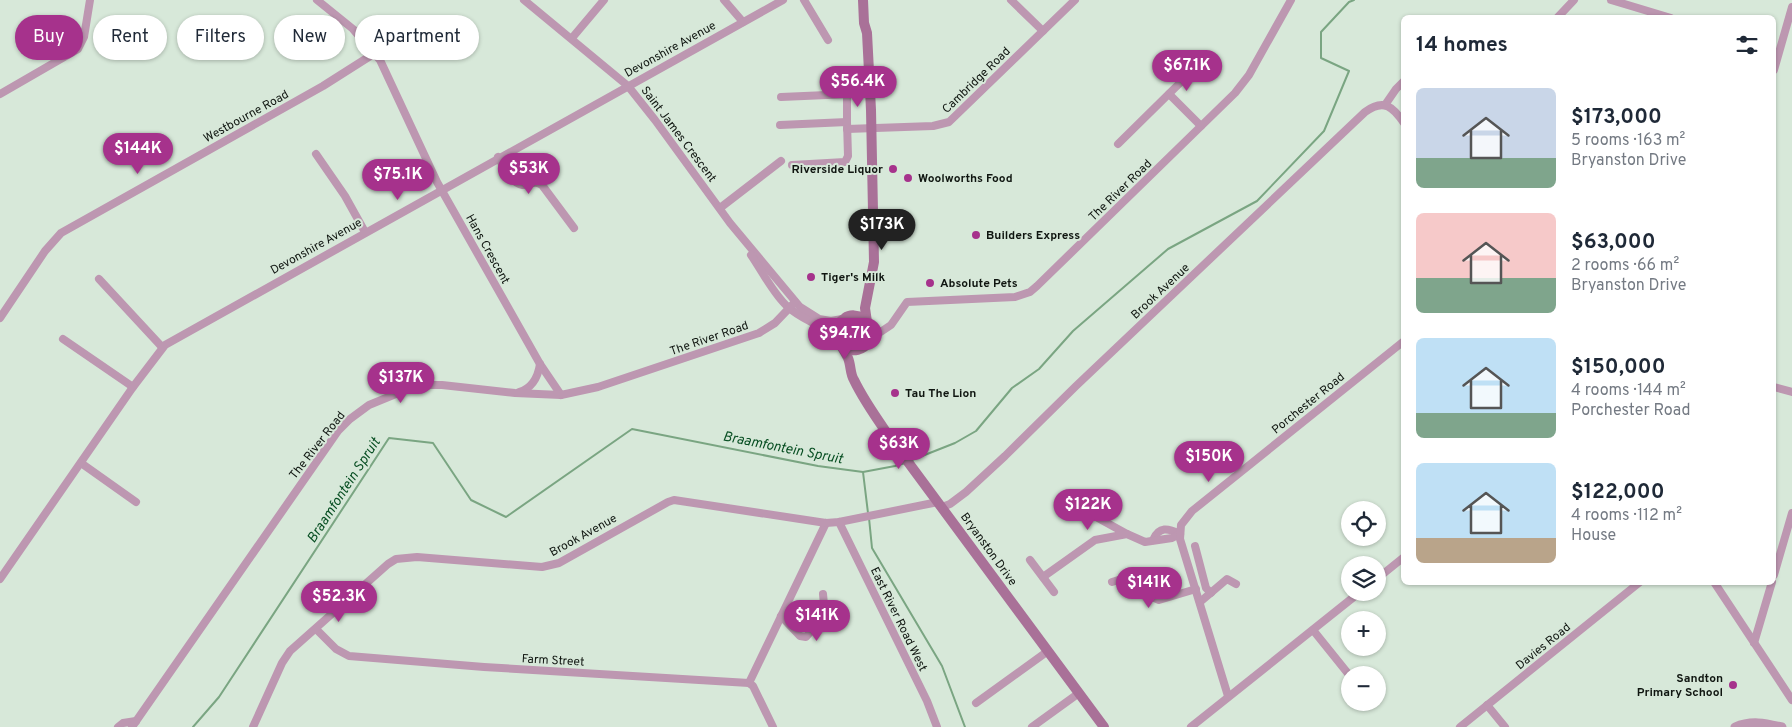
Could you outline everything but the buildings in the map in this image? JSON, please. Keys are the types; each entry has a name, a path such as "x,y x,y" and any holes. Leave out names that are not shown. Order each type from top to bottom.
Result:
{"main road":[{"path":"863,0 864,23 867,33 869,266 861,301 836,329 840,343 852,351 863,348 868,342"},
{"path":"856,384 856,365 871,335 865,308 873,271 874,230 868,129"},
{"path":"845,318 859,316 868,324"},
{"name":"Bryanston Drive","path":"840,343 849,362 852,377 866,402 1104,727"}],"street":[{"path":"0,94 78,49 84,37 90,0"},
{"name":"Hans Crescent","path":"317,0 355,31"},
{"name":"Saint James Crescent","path":"524,0 628,86 738,232 795,302 806,312 819,319 831,321 845,318"},
{"path":"572,38 604,0"},
{"path":"724,0 743,22"},
{"name":"Devonshire Avenue","path":"0,579 162,346 498,157 783,0"},
{"path":"804,0 828,40"},
{"path":"1011,0 1043,31"},
{"name":"Cambridge Road","path":"780,126 847,126 868,129 934,126 949,122 1075,0"},
{"name":"The River Road","path":"868,342 891,325 903,305 907,302 1015,297 1030,292 1242,85 1291,0"},
{"path":"1560,15 1574,0"},
{"path":"1611,0 1647,14"},
{"path":"1777,47 1784,37 1792,7"},
{"path":"1784,37 1792,39"},
{"name":"Westbourne Road","path":"0,318 46,251 61,233 323,86 365,60"},
{"name":"Hans Crescent","path":"379,60 386,71 441,189 540,364 561,395"},
{"path":"1118,144 1189,74"},
{"path":"1401,84 1386,105 1390,106 1401,119"},
{"path":"781,98 847,95 851,94 852,86"},
{"path":"1169,94 1201,126"},
{"path":"792,165 845,162 848,156 847,95"},
{"name":"Brook Avenue","path":"252,727 285,658 299,642 396,559 417,557 542,567 551,566 671,501 684,501 826,523 955,501 1365,112 1376,106 1386,105"},
{"path":"316,154 345,196 365,232"},
{"path":"498,157 518,184 523,185 535,182 542,185 574,228"},
{"path":"720,208 781,161"},
{"path":"874,230 892,230"},
{"name":"Saint James Crescent","path":"738,232 782,302 789,309 826,329 840,343"},
{"path":"99,279 162,346"},
{"name":"The River Road","path":"134,724 338,432 350,419 374,402 408,389 430,385 449,385 514,393 561,395 598,387 754,335 769,328 795,302"},
{"path":"868,324 891,325"},
{"path":"63,339 133,387"},
{"name":"Porchester Road","path":"1180,534 1181,525 1192,510 1401,343"},
{"path":"514,393 525,390 532,384 537,376 540,364"},
{"path":"1776,388 1792,392"},
{"path":"81,463 136,502"},
{"path":"1776,568 1792,513"},
{"path":"1098,518 1145,542 1153,540 1161,529 1170,529 1180,534 1228,696"},
{"name":"East River Road West","path":"839,522 927,701 936,727"},
{"path":"773,727 753,686 749,683 826,523"},
{"path":"1043,578 1092,542 1127,534"},
{"path":"1195,546 1206,588 1210,593"},
{"path":"1386,572 1401,559"},
{"path":"1030,560 1054,592"},
{"path":"1112,582 1128,576 1163,571"},
{"path":"1146,574 1150,596 1154,599 1159,600 1196,588"},
{"path":"1200,602 1227,579 1236,584"},
{"name":"Davies Road","path":"1460,727 1636,585"},
{"path":"1716,585 1792,700"},
{"path":"1754,643 1771,585"},
{"path":"781,616 800,636 806,637 825,615 823,594"},
{"path":"1191,727 1349,601"},
{"name":"Farm Street","path":"316,629 336,649 349,656 484,667 749,683"},
{"path":"1312,630 1342,666"},
{"path":"976,703 1048,651"},
{"path":"1032,727 1079,693"},
{"path":"1487,705 1505,727"},
{"path":"1735,727 1752,722 1782,727"},
{"path":"1752,722 1766,727"},
{"path":"118,727 123,723 134,724"}],"waterway":[{"name":"Braamfontein Spruit","path":"912,460 955,443 976,431 1012,388 1039,369 1073,331 1168,249 1257,201 1324,131 1349,71 1321,58 1321,32 1349,2 1354,0"},
{"name":"Braamfontein Spruit","path":"193,727 219,697 389,438 433,443 471,500 506,517 632,429 818,466 863,472 905,463"},
{"path":"863,472 868,513"},
{"path":"869,518 872,548 942,666 965,727"}],"place":[{"name":"Riverside Liquor","path":"893,169"},
{"name":"Woolworths Food","path":"908,178"},
{"name":"Builders Express","path":"976,235"},
{"name":"Tiger's Milk","path":"811,277"},
{"name":"Absolute Pets","path":"930,283"},
{"name":"Tau The Lion","path":"895,393"},
{"name":"Sandton Primary School","path":"1733,685"}]}
